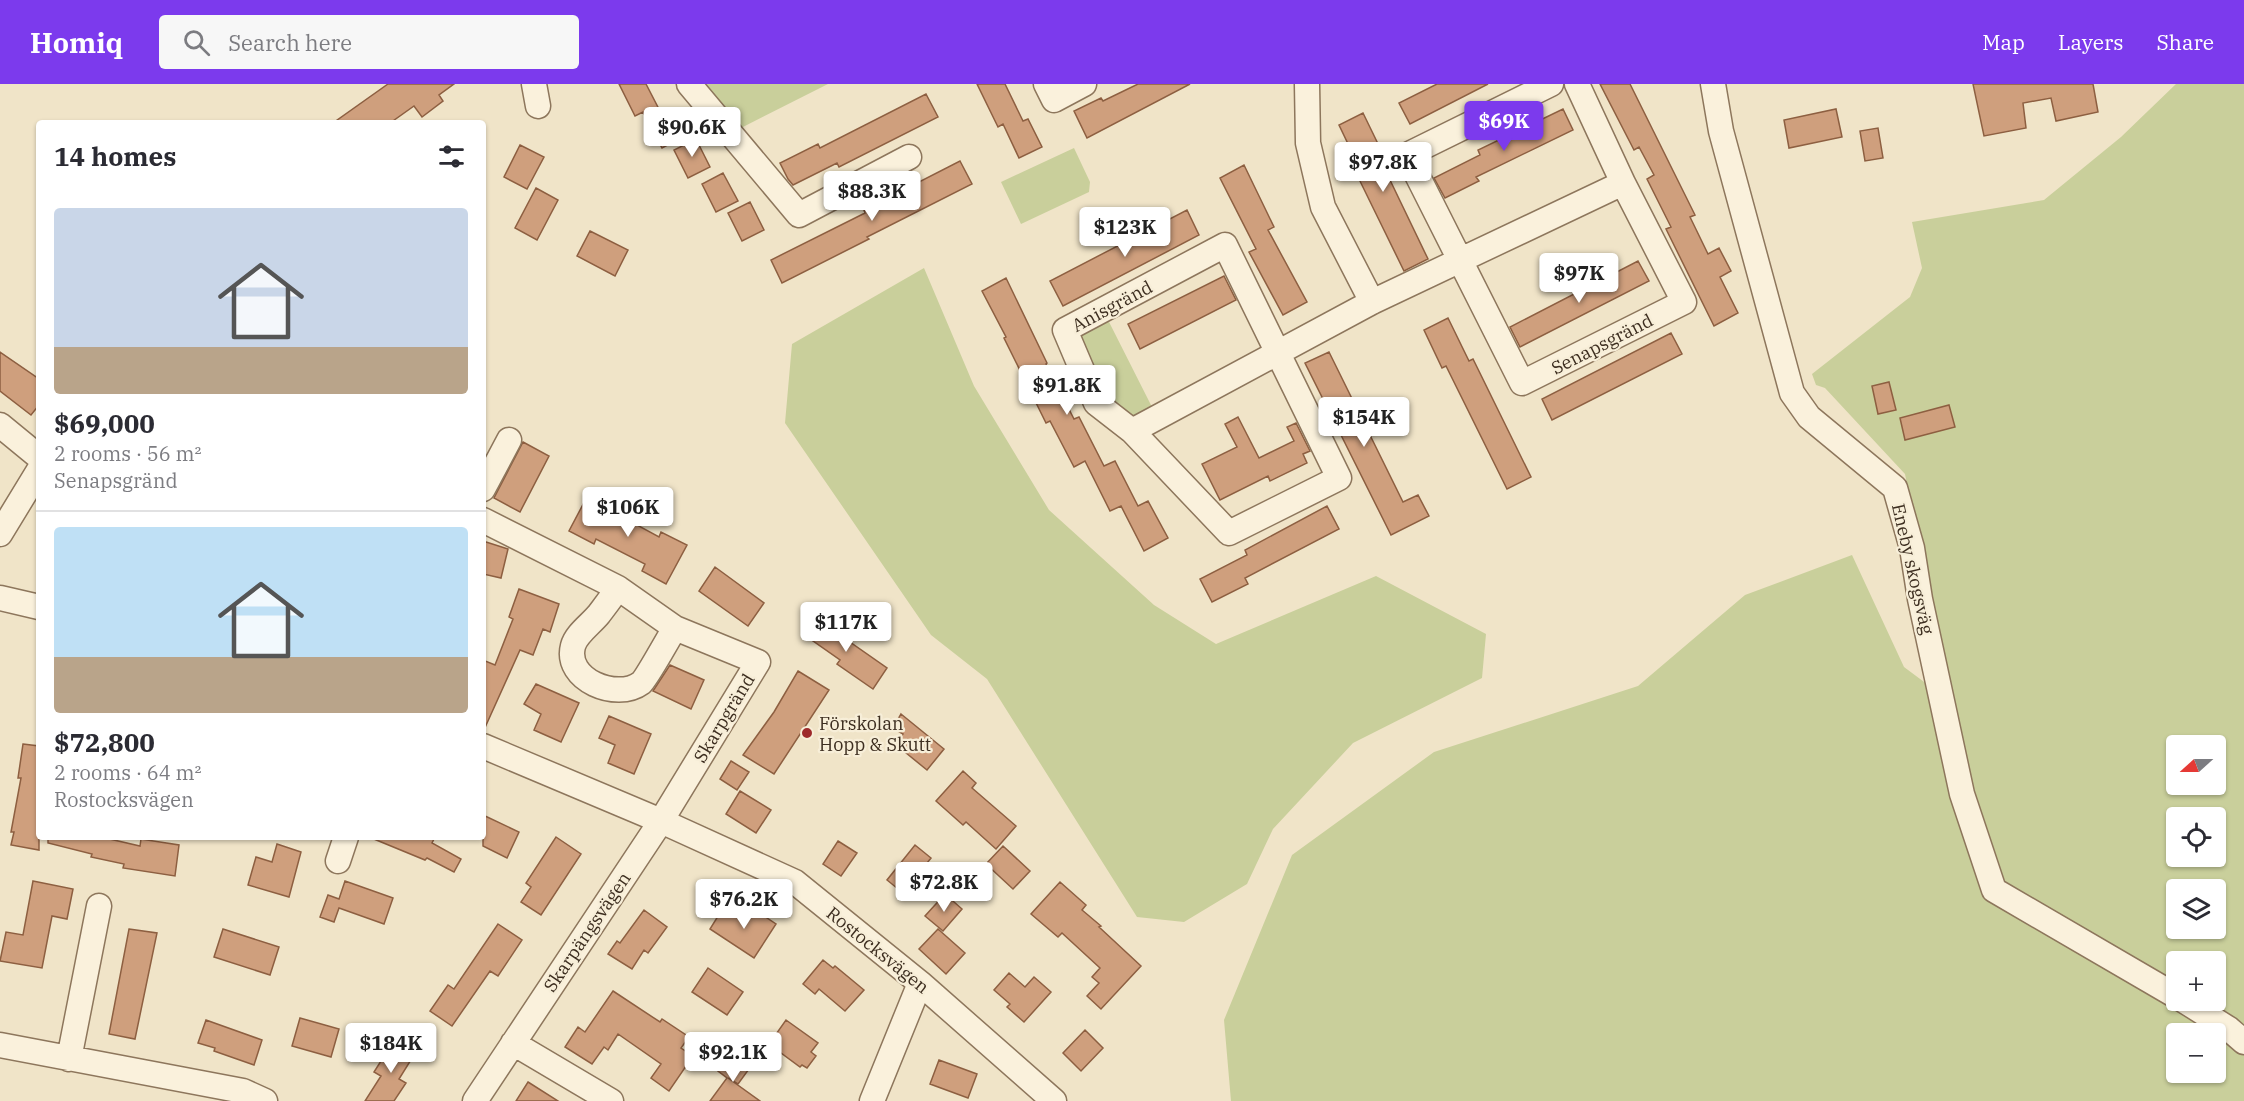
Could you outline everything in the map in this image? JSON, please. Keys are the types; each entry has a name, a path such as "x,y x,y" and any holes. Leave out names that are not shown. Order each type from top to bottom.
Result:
{"street":[{"path":"688,84 799,215 909,157"},
{"path":"1047,84 1054,100 1084,84"},
{"path":"1307,84 1308,143 1323,207 1372,302"},
{"name":"Senapsgränd","path":"1551,84 1407,155 1522,384 1684,302 1623,183 1576,84"},
{"name":"Eneby skogsväg","path":"1713,84 1721,131 1792,393 1809,417 1895,488 1912,548 1920,599 1962,794 1994,890 2166,990"},
{"path":"1132,431 1372,302 1623,183"},
{"name":"Anisgränd","path":"1225,245 1278,353 1339,478 1229,533 1132,431 1096,403 1065,330 1225,245"},
{"path":"0,426 36,455"},
{"path":"486,483 509,440"},
{"path":"0,534 36,475"},
{"name":"Skarpgränd","path":"486,522 618,588 675,628 758,662 661,820"},
{"path":"618,588 572,647 575,668 587,681 614,689 627,689 642,682 675,628"},
{"path":"0,598 36,607"},
{"name":"Rostocksvägen","path":"486,747 661,820 795,882 920,983 1054,1101"},
{"name":"Skarpängsvägen","path":"475,1101 661,820"},
{"path":"338,861 345,840"},
{"path":"69,1059 99,906"},
{"path":"872,1101 920,983"},
{"path":"2200,1011 2229,1029 2244,1042"},
{"path":"513,1043 611,1101"},
{"path":"0,1045 243,1091 265,1101"}],"green space":[{"path":"695,84 828,84 739,129"},
{"path":"2176,84 2244,84 2244,1101 1231,1101 1224,1020 1292,855 1434,752 1638,686 1745,595 1852,555 1904,667 1951,702 1905,474 1825,388 1816,385 1812,374 1910,297 1922,268 1912,222 2044,200 2121,137"},
{"path":"1074,148 1090,182 1089,192 1021,224 1001,182"},
{"path":"924,268 974,386 1049,510 1154,605 1216,644 1376,576 1486,634 1482,678 1353,743 1273,829 1247,884 1184,922 1137,917 987,679 931,635 785,423 792,344"},
{"path":"1106,316 1155,413 1137,422 1110,405 1081,339 1084,331"}],"building":[{"path":"388,84 454,84 439,95 443,101 422,117 414,106 394,120 337,120"},
{"path":"619,84 646,84 661,113 669,109 683,137 662,148 643,112 635,116"},
{"path":"977,84 1005,84 1023,121 1028,119 1042,147 1019,158 1003,124 998,127"},
{"path":"1138,84 1190,84 1087,138 1074,111 1101,98 1103,101"},
{"path":"1437,84 1488,84 1410,124 1399,103"},
{"path":"1600,84 1630,84 1695,215 1690,217 1708,254 1719,248 1731,271 1720,277 1738,313 1714,326 1666,229 1671,227 1647,179 1654,175 1639,147 1634,150"},
{"path":"1973,84 2093,84 2098,112 2056,121 2051,98 2023,103 2026,128 1984,136"},
{"path":"926,94 938,117 839,167 837,163 793,185 788,179 780,163 818,144 820,148"},
{"path":"1563,109 1573,130 1476,177 1479,181 1445,198 1434,178 1480,155 1478,150"},
{"path":"1836,109 1842,137 1789,148 1784,120"},
{"path":"1363,113 1381,150 1377,153 1428,259 1404,271 1357,175 1362,173 1339,125"},
{"path":"1878,128 1883,158 1865,161 1860,131"},
{"path":"696,139 710,167 688,178 674,150"},
{"path":"520,145 544,157 527,189 504,177"},
{"path":"960,161 972,184 782,283 771,260 865,213 864,210"},
{"path":"1244,165 1274,227 1268,230 1307,302 1283,315 1249,252 1256,249 1220,178"},
{"path":"723,173 738,201 716,212 702,184"},
{"path":"536,188 558,200 537,240 515,228"},
{"path":"750,202 764,230 742,241 728,213"},
{"path":"1187,210 1199,235 1063,306 1050,281"},
{"path":"590,231 628,250 615,276 577,256"},
{"path":"1638,261 1649,281 1520,347 1510,327"},
{"path":"1224,276 1236,300 1140,349 1128,324"},
{"path":"1006,278 1074,419 1079,417 1104,466 1115,461 1138,506 1148,501 1168,538 1144,551 1121,506 1110,511 1085,461 1074,467 1050,421 1046,423 982,291"},
{"path":"1448,318 1469,361 1473,359 1531,477 1507,489 1446,366 1442,368 1424,330"},
{"path":"1671,333 1682,354 1552,420 1542,399"},
{"path":"0,352 36,377 36,409 31,415 0,391"},
{"path":"1329,352 1403,502 1418,495 1429,516 1391,535 1305,363"},
{"path":"1889,382 1896,410 1878,414 1872,386"},
{"path":"1949,405 1955,427 1905,440 1900,418"},
{"path":"1238,417 1259,458 1294,441 1287,427 1296,423 1310,451 1303,454 1307,463 1270,481 1268,476 1220,500 1202,464 1237,447 1225,424"},
{"path":"523,442 549,456 520,512 494,498"},
{"path":"589,493 613,506 611,511 659,537 661,532 687,545 666,584 642,571 645,564 596,539 594,544 569,531"},
{"path":"1327,506 1339,529 1245,578 1248,584 1212,602 1200,579 1247,555 1245,550"},
{"path":"486,542 508,549 501,578 486,575"},
{"path":"715,567 764,603 748,626 699,591"},
{"path":"519,589 559,604 550,632 543,629 533,655 520,650 486,725 486,661 495,665 513,619 509,617"},
{"path":"822,613 834,621 830,628 887,668 873,689 837,664 840,660 806,636"},
{"path":"670,665 704,680 691,709 653,691"},
{"path":"798,671 829,690 774,774 743,755 774,712"},
{"path":"536,684 579,703 561,742 534,730 541,714 524,704"},
{"path":"901,714 944,749 927,770 895,744 903,734 893,728"},
{"path":"609,716 651,734 634,774 608,763 615,745 599,738"},
{"path":"23,744 36,746 36,840 39,840 39,850 11,845 14,832 11,832 21,778 18,778"},
{"path":"731,761 749,772 737,790 720,779"},
{"path":"963,771 976,783 972,788 1016,826 996,849 966,822 963,825 936,801"},
{"path":"740,791 771,810 756,833 726,814"},
{"path":"486,816 519,832 507,858 483,846 483,840 486,840"},
{"path":"556,837 581,854 541,915 521,902 531,887 526,883"},
{"path":"48,840 114,840 140,846 141,840 147,840 179,845 175,876 123,868 124,864 91,857 92,854 48,843"},
{"path":"376,840 434,840 432,843 461,859 454,872 427,858 425,860"},
{"path":"838,841 857,853 841,876 823,864"},
{"path":"277,844 301,852 289,897 248,885 256,857 272,862"},
{"path":"915,845 931,858 903,893 887,880"},
{"path":"1003,846 1030,871 1013,889 986,864"},
{"path":"33,881 73,889 67,919 52,916 42,968 0,961 6,932 23,935"},
{"path":"345,881 393,898 384,924 339,908 334,922 320,917 328,895 339,899"},
{"path":"1060,882 1086,905 1082,910 1141,966 1101,1009 1087,996 1099,983 1092,977 1100,968 1062,933 1058,937 1031,914"},
{"path":"945,894 962,909 943,931 925,916"},
{"path":"723,908 744,921 752,908 776,924 754,958 710,929"},
{"path":"644,910 667,927 648,953 644,950 632,969 608,954 617,941 620,943"},
{"path":"498,924 522,940 498,976 490,971 452,1026 430,1011 448,985 454,989"},
{"path":"129,929 157,933 135,1039 109,1034"},
{"path":"223,929 279,947 270,975 214,957"},
{"path":"938,929 965,953 946,974 919,949"},
{"path":"823,960 833,968 835,966 864,990 845,1011 819,989 815,994 803,984"},
{"path":"708,968 743,992 727,1015 692,992"},
{"path":"1009,973 1025,987 1034,977 1051,992 1024,1022 1007,1007 1010,1004 994,990"},
{"path":"613,991 660,1022 662,1019 689,1037 681,1048 693,1056 669,1091 651,1078 661,1064 618,1034 608,1050 604,1047 592,1064 565,1047 578,1027 585,1032"},
{"path":"300,1018 339,1029 331,1057 292,1046"},
{"path":"206,1020 262,1040 254,1065 198,1043"},
{"path":"786,1020 818,1043 811,1052 816,1056 807,1068 802,1065 800,1067 769,1044"},
{"path":"1085,1030 1103,1048 1081,1071 1063,1053"},
{"path":"393,1042 414,1055 399,1079 406,1083 394,1101 365,1101 381,1076 374,1072"},
{"path":"730,1055 749,1069 738,1084 728,1078 760,1101 710,1101 727,1078 718,1071"},
{"path":"939,1060 977,1074 968,1098 930,1084"},
{"path":"528,1082 558,1101 516,1101"}],"place":[{"name":"Förskolan Hopp & Skutt","path":"807,733"}]}
